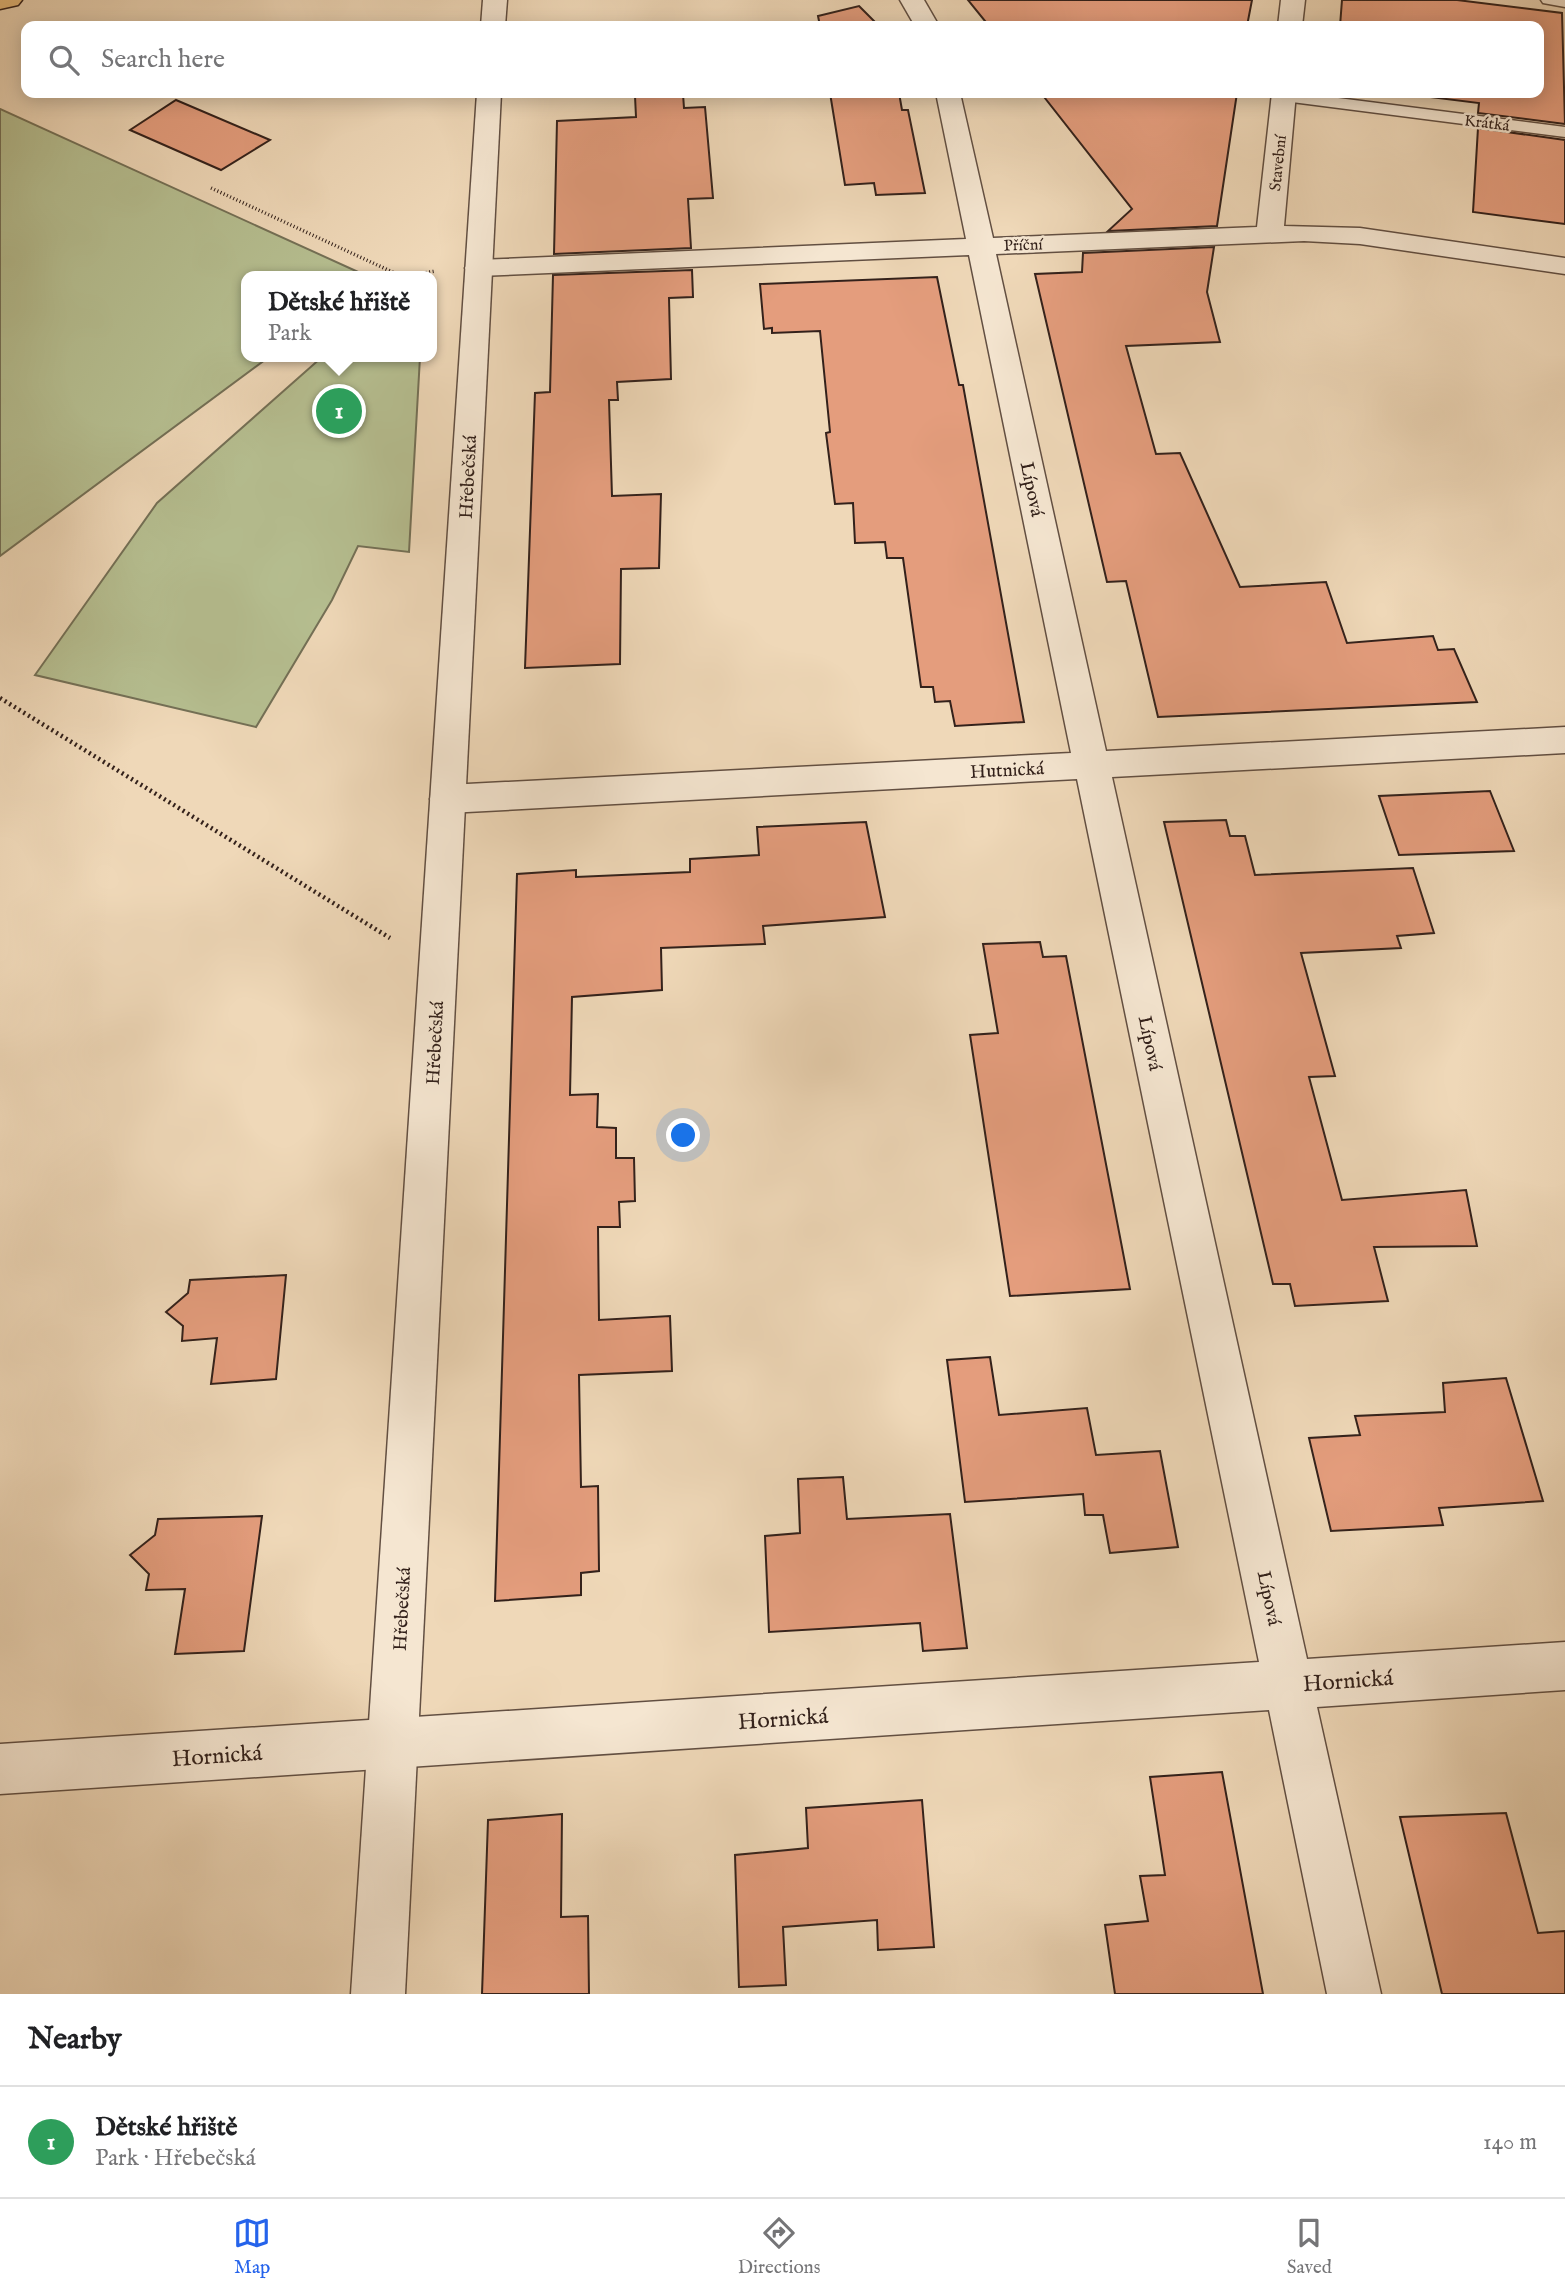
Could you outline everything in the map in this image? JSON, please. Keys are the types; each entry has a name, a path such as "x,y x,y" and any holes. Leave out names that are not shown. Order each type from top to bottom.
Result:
{"main road":[{"path":"0,2 10,0"}],"street":[{"path":"494,21 495,0"},
{"path":"912,0 924,21"},
{"path":"1291,21 1293,0"},
{"name":"Hřebečská","path":"378,1994 489,98"},
{"name":"Lípová","path":"949,98 1354,1994"},
{"name":"Stavební","path":"1270,233 1284,98"},
{"name":"Příční","path":"479,268 1270,233 1360,236 1565,266"},
{"name":"Hutnická","path":"448,799 1565,740"},
{"name":"Hornická","path":"0,1769 1565,1666"}],"lane":[{"path":"1549,0 1565,2"},
{"name":"Krátká","path":"1314,98 1565,132"}],"path":[{"path":"211,188 392,271"},
{"path":"0,698 439,968"}],"green space":[{"path":"0,109 356,271 241,271 241,362 262,362 0,556"},
{"path":"316,362 420,362 409,552 358,546 332,600 256,727 35,675 157,503"}],"building":[{"path":"968,0 1252,0 1248,21 985,21"},
{"path":"1342,0 1457,0 1562,13 1565,124 1478,113 1479,103 1438,98 1544,98 1544,21 1340,21"},
{"path":"859,6 874,21 819,21 818,16"},
{"path":"635,98 683,98 684,108 705,107 713,198 688,199 691,248 554,254 557,121 636,117"},
{"path":"831,98 900,98 902,110 908,110 925,193 876,195 874,183 845,185"},
{"path":"1045,98 1236,98 1217,226 1108,231 1132,209"},
{"path":"176,100 270,140 221,170 130,130"},
{"path":"1478,128 1565,140 1565,224 1473,212"},
{"path":"1214,247 1207,292 1220,342 1126,346 1156,454 1180,453 1240,587 1326,582 1347,643 1433,636 1438,650 1454,649 1477,702 1158,717 1126,581 1107,582 1035,274 1082,272 1083,253"},
{"path":"692,270 693,297 669,298 671,379 617,382 618,400 609,400 612,496 661,494 659,568 621,569 620,664 525,668 535,393 550,392 553,275"},
{"path":"937,277 959,385 963,385 1024,722 955,726 950,701 935,702 933,687 921,687 903,558 887,558 885,542 855,543 853,503 835,504 826,433 830,432 820,331 772,333 772,328 764,329 760,284"},
{"path":"1490,791 1514,851 1399,855 1379,796"},
{"path":"1226,820 1230,836 1245,836 1255,875 1413,868 1434,933 1397,936 1401,948 1301,953 1335,1076 1309,1077 1342,1200 1466,1190 1477,1246 1374,1247 1388,1301 1295,1306 1290,1284 1273,1284 1164,822"},
{"path":"866,822 885,917 763,926 765,944 661,948 662,990 572,997 570,1095 598,1094 597,1127 616,1128 616,1158 634,1158 635,1201 619,1202 620,1227 598,1227 599,1320 670,1316 672,1371 579,1375 581,1487 598,1486 599,1571 581,1573 581,1595 495,1601 517,874 576,870 576,877 690,872 690,859 759,855 757,827"},
{"path":"1040,942 1043,957 1066,956 1130,1289 1010,1296 970,1035 998,1033 983,944"},
{"path":"286,1275 276,1379 211,1384 217,1338 182,1341 183,1326 166,1312 188,1293 190,1280"},
{"path":"990,1357 999,1415 1087,1408 1096,1455 1160,1451 1178,1547 1110,1553 1103,1515 1085,1515 1083,1494 965,1502 947,1360"},
{"path":"1506,1378 1543,1501 1439,1508 1443,1525 1331,1531 1309,1438 1360,1435 1355,1416 1445,1412 1443,1383"},
{"path":"843,1477 847,1519 950,1514 967,1648 923,1651 920,1623 769,1632 765,1536 800,1533 798,1479"},
{"path":"262,1516 244,1651 175,1654 185,1589 146,1590 149,1574 130,1555 155,1535 158,1519"},
{"path":"1222,1772 1263,1994 1115,1994 1105,1925 1148,1921 1140,1876 1165,1875 1150,1777"},
{"path":"922,1800 934,1947 878,1950 877,1920 783,1927 786,1985 739,1987 735,1855 808,1848 806,1808"},
{"path":"1506,1813 1538,1933 1565,1931 1565,1994 1442,1994 1400,1817"},
{"path":"562,1814 561,1917 588,1916 589,1994 482,1994 488,1820"}],"place":[{"name":"Dětské hřiště","path":"339,411"}]}
